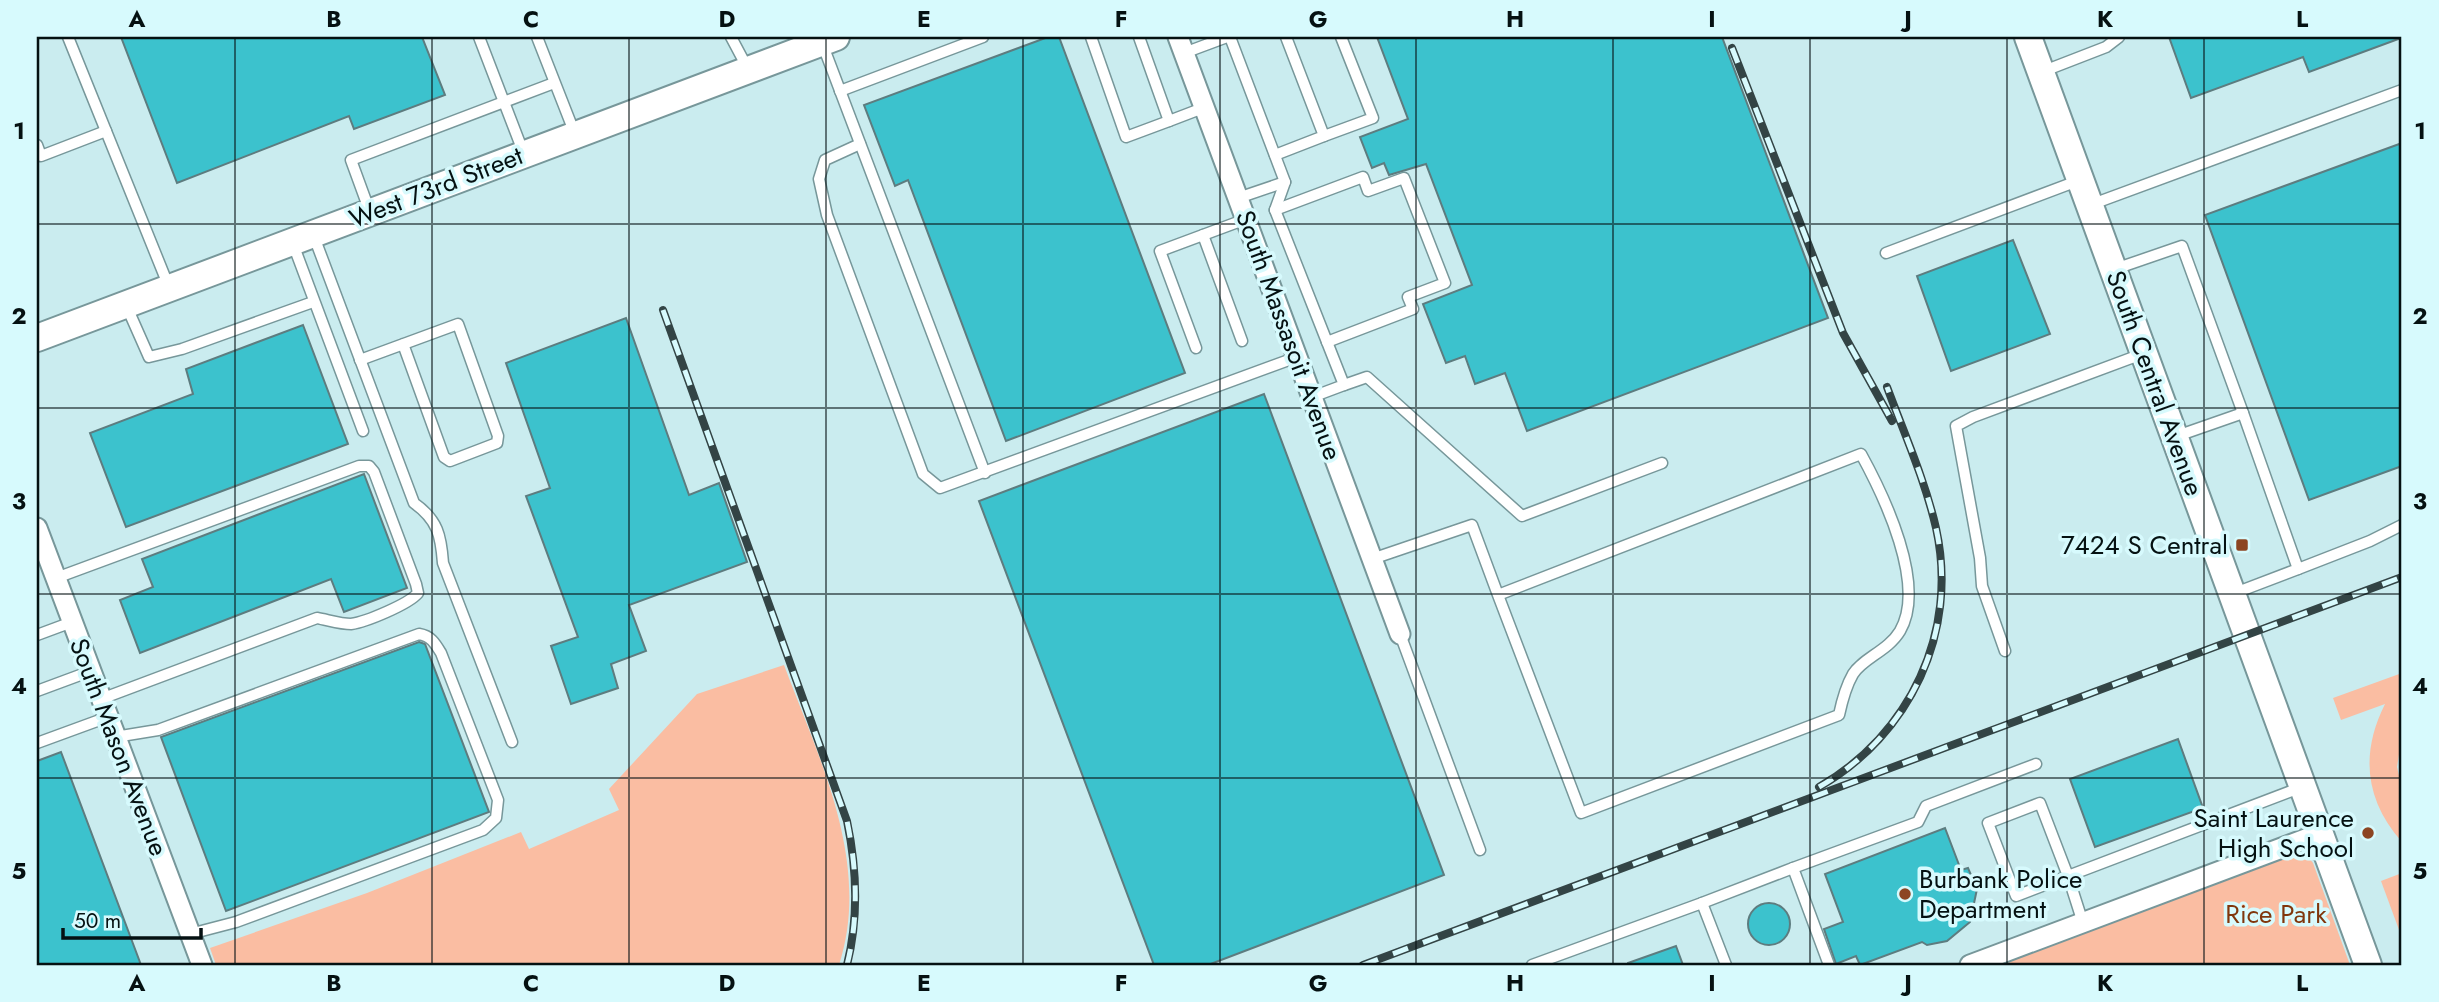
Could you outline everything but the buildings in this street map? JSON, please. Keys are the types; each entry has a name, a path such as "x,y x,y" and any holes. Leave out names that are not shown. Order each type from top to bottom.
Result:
{"street":[{"name":"South Central Avenue","path":"2028,37 2368,965"},
{"name":"West 73rd Street","path":"37,338 829,39"},
{"name":"South Massasoit Avenue","path":"1181,45 1400,634"},
{"name":"South Mason Avenue","path":"37,528 202,965"},
{"path":"1970,965 2319,834"}],"lane":[{"path":"68,37 169,288"},
{"path":"480,37 524,154"},
{"path":"537,37 575,135"},
{"path":"731,37 749,70"},
{"path":"840,92 983,37"},
{"path":"1091,37 1126,137 1203,108"},
{"path":"1139,37 1169,121"},
{"path":"1181,45 1228,37 1285,182 1275,210 1344,385"},
{"path":"1286,37 1324,136"},
{"path":"1275,155 1373,118 1341,37"},
{"path":"2041,72 2106,47 2119,37"},
{"path":"829,39 840,92 985,473"},
{"path":"370,212 351,160 554,83"},
{"path":"2090,205 2402,90"},
{"path":"37,145 41,156 106,131"},
{"path":"860,144 825,160 820,179 827,215 923,474 940,488 1297,357"},
{"path":"1275,210 1363,177 1368,191 1404,178 1445,283 1408,297 1413,309 1327,342"},
{"path":"1886,253 2081,180"},
{"path":"1238,198 1285,182"},
{"path":"1196,348 1160,251 1247,219"},
{"path":"1203,235 1242,341"},
{"path":"302,238 313,302 363,431"},
{"path":"302,238 360,360 414,503 430,514 440,533 443,564 512,742"},
{"path":"2114,270 2182,246 2298,569"},
{"path":"126,305 149,357 182,349 313,302"},
{"path":"360,360 403,344 457,324 498,436 497,443 450,461 446,459 403,344"},
{"path":"2005,651 1982,586 1980,558 1956,426 1973,417 2144,353"},
{"path":"1312,397 1367,377 1522,516 1662,463"},
{"path":"2175,437 2243,413"},
{"path":"1372,559 1472,525 1581,813 1839,715 1854,672 1884,651 1901,630 1907,606 1909,579 1878,485 1861,454 1499,595"},
{"path":"37,743 104,708 317,618 351,624 412,600 418,593 374,472 369,466 359,466 55,578"},
{"path":"2231,595 2370,541 2402,524"},
{"path":"37,635 72,622"},
{"path":"116,737 158,730 419,634 433,640 441,653 498,800 496,818 483,830 236,922 190,934"},
{"path":"1400,634 1480,850"},
{"path":"37,691 91,671"},
{"path":"1532,965 1918,821 1926,806 2036,764"},
{"path":"2083,923 2068,876 2040,803 1989,823 2016,896 2068,876 2302,787"},
{"path":"1793,868 1829,965"},
{"path":"1702,902 1726,965"}],"green space":[{"path":"784,665 825,774 845,850 849,888 848,927 839,965 216,965 210,948 367,893 521,832 529,849 619,810 609,789 697,694"},
{"path":"2402,673 2402,736 2397,767 2402,789 2402,842 2380,810 2370,776 2372,741 2385,704 2341,720 2333,698"},
{"name":"Rice Park","path":"2298,852 2306,854 2313,863 2350,965 1992,965"},
{"path":"2402,873 2402,938 2381,881"}],"railway":[{"path":"1732,48 1843,333 1892,421"},
{"path":"663,310 847,821 855,893 847,965"},
{"path":"1819,787 1851,765 1879,739 1902,710 1920,677 1933,642 1940,605 1941,567 1936,528 1920,474 1887,387"},
{"path":"1363,965 2402,577"}],"place":[{"name":"7424 S Central","path":"2242,545"},
{"name":"Saint Laurence High School","path":"2368,833"},
{"name":"Burbank Police Department","path":"1905,894"}]}
